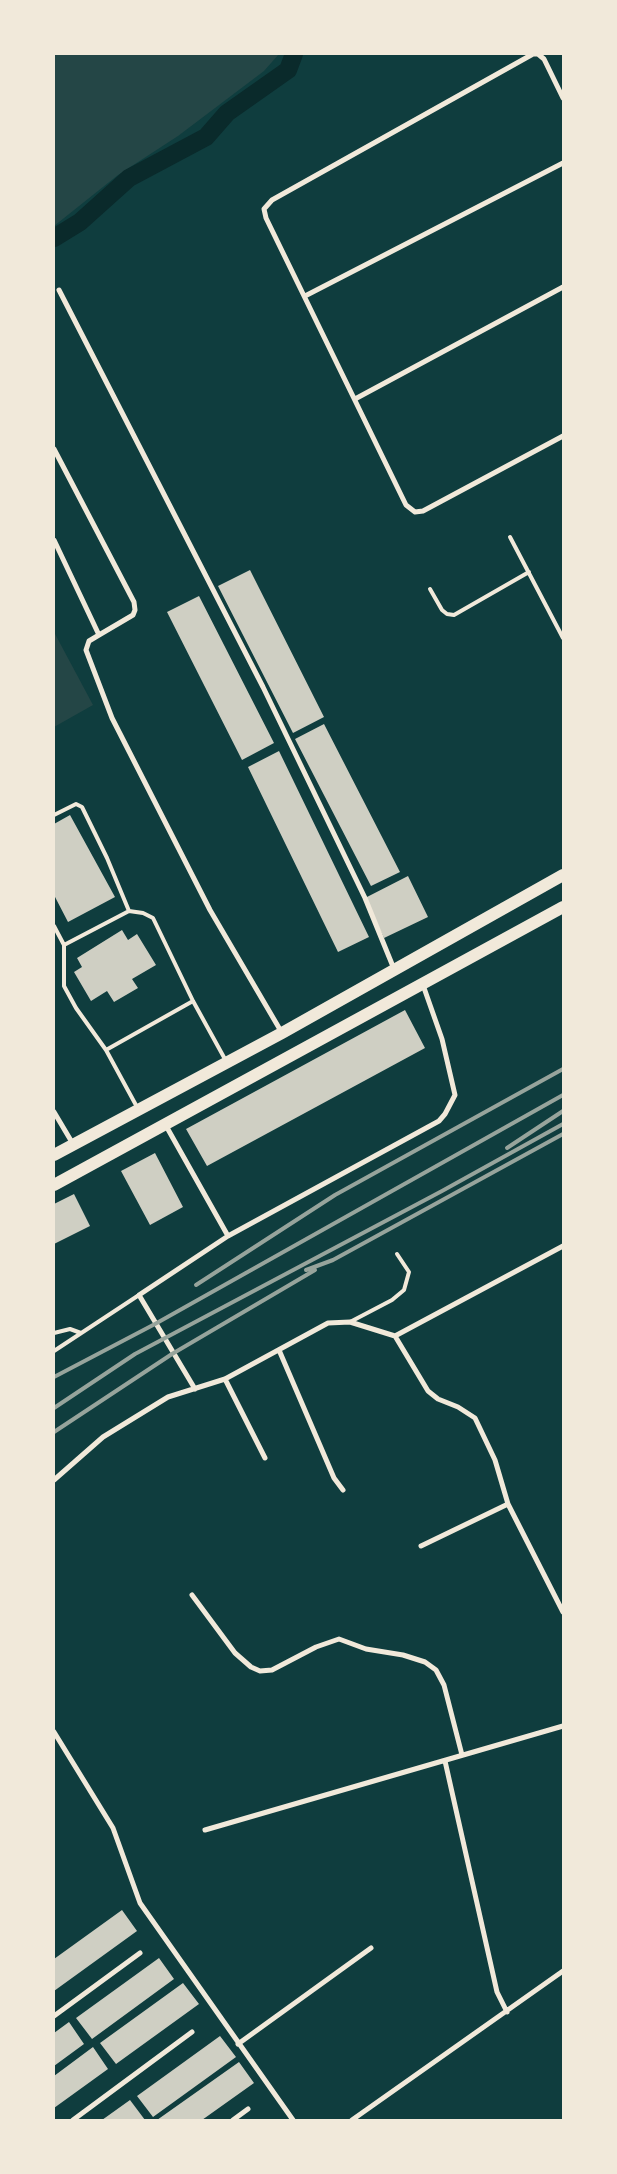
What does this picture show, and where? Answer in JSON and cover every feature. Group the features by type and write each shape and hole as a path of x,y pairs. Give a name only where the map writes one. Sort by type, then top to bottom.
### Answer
{"main road":[{"path":"54,1155 282,1034 563,875"},
{"path":"54,1185 563,907"}],"street":[{"path":"563,98 544,59 538,54 533,54 268,204 264,209 266,218 406,505 415,512 423,511 563,436"},
{"path":"305,296 563,163"},
{"path":"354,399 563,287"},
{"path":"59,290 276,714 365,898 394,970"},
{"path":"54,449 134,602 135,610 133,615 89,641 86,650 112,718 210,910 282,1034"},
{"path":"54,540 99,635"},
{"path":"195,1389 139,1295 228,1236 438,1121 445,1114 455,1095 442,1039 423,985"},
{"path":"54,1112 73,1144"},
{"path":"165,1124 228,1236"},
{"path":"395,1336 563,1246"},
{"path":"54,1480 103,1437 168,1397 225,1379 328,1323 350,1322 395,1336 428,1390 438,1399 458,1406 475,1418 495,1460 508,1504 563,1612"},
{"path":"279,1350 334,1478 343,1490"},
{"path":"225,1379 265,1458"},
{"path":"421,1546 508,1504"},
{"path":"192,1595 235,1653 251,1667 260,1671 272,1670 316,1647 339,1639 366,1649 403,1655 425,1662 436,1670 444,1685 462,1755"},
{"path":"205,1830 563,1726"},
{"path":"54,1732 113,1828 140,1903 293,2120"},
{"path":"445,1761 496,1992 507,2012"},
{"path":"238,2044 371,1948"},
{"path":"54,2016 140,1953"},
{"path":"352,2120 563,1972"},
{"path":"72,2120 192,2032"},
{"path":"233,2120 248,2109"}],"lane":[{"path":"510,537 563,638"},
{"path":"430,590 442,610 447,614 454,615 529,572"},
{"path":"54,815 76,804 82,807 107,858 129,910"},
{"path":"64,945 129,910 143,913 153,918 193,1001 227,1063"},
{"path":"54,926 64,945 64,986 76,1008 106,1050 139,1110"},
{"path":"106,1050 193,1001"},
{"path":"350,1322 392,1300 404,1290 409,1272 397,1254"},
{"path":"54,1351 139,1295"},
{"path":"54,1333 70,1329 81,1333"}],"shaded area":[{"path":"54,54 279,54 264,71 178,136 118,175 54,226"},
{"path":"54,632 93,705 54,727"}],"building":[{"path":"250,570 324,717 293,733 218,586"},
{"path":"199,596 274,743 242,760 167,612"},
{"path":"324,724 400,872 371,886 295,739"},
{"path":"279,751 369,937 338,952 248,767"},
{"path":"70,815 115,897 68,922 54,895 54,824"},
{"path":"408,876 428,917 384,938 365,898"},
{"path":"122,930 128,940 137,934 156,965 132,979 138,988 114,1002 107,991 91,1001 74,972 82,967 77,958"},
{"path":"405,1010 425,1048 207,1166 186,1129"},
{"path":"155,1153 183,1207 150,1225 121,1171"},
{"path":"74,1194 90,1226 54,1244 54,1204"},
{"path":"122,1910 137,1931 54,1991 54,1959"},
{"path":"159,1958 174,1979 92,2039 76,2018"},
{"path":"183,1983 199,2004 116,2064 100,2043"},
{"path":"69,2022 84,2044 54,2066 54,2033"},
{"path":"220,2036 236,2057 153,2117 137,2096"},
{"path":"93,2047 108,2069 54,2108 54,2076"},
{"path":"239,2062 254,2083 202,2120 157,2120"},
{"path":"130,2100 145,2120 102,2120"}],"waterway":[{"path":"54,238 80,222 129,178 206,137 227,113 288,70 294,54"}],"railway":[{"path":"196,1285 335,1195 563,1069"},
{"path":"54,1377 155,1324 563,1095"},
{"path":"507,1148 563,1111"},
{"path":"54,1408 135,1354 442,1191 563,1124"},
{"path":"306,1270 333,1260 563,1134"},
{"path":"54,1432 172,1354 315,1270"}]}
